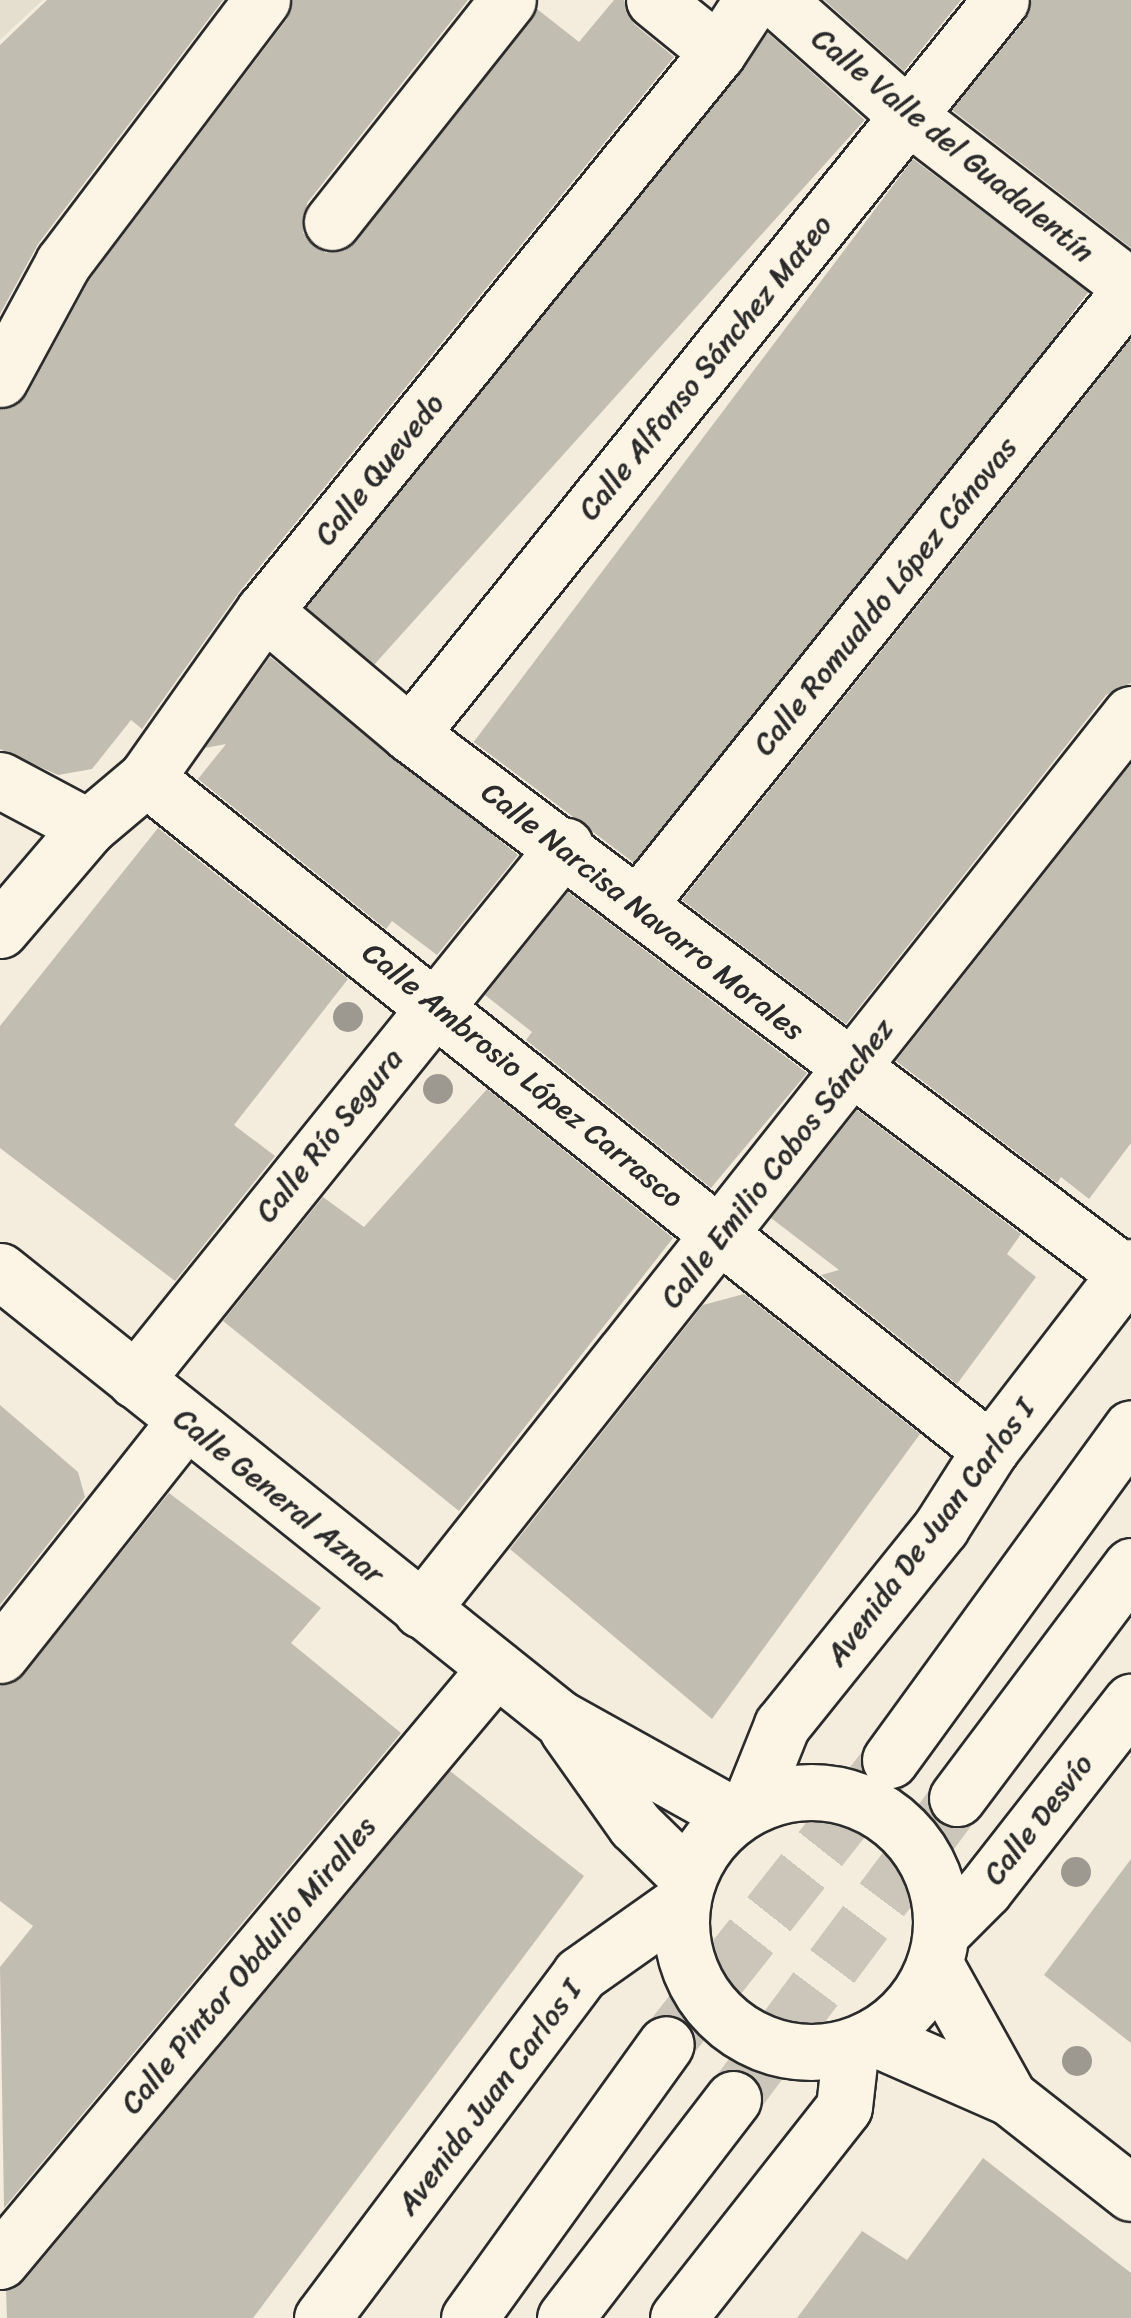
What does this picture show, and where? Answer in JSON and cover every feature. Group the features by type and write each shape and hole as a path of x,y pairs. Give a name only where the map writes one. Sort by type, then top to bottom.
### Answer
{"street":[{"path":"0,379 63,263 262,0"},
{"path":"332,222 508,0"},
{"path":"654,0 718,52"},
{"name":"Calle Quevedo","path":"0,930 88,827 146,778 264,610 718,52 752,0"},
{"name":"Calle Valle del Guadalentín","path":"777,0 906,116 1131,288"},
{"name":"Calle Alfonso Sánchez Mateo","path":"410,734 1001,0"},
{"name":"Calle Romualdo López Cánovas","path":"639,903 1131,288"},
{"name":"Calle Narcisa Navarro Morales","path":"264,610 410,734 565,846 850,1070 1128,1270"},
{"name":"Calle Emilio Cobos Sánchez","path":"421,1610 1131,714"},
{"name":"Calle Ambrosio López Carrasco","path":"146,778 436,1004 990,1450"},
{"path":"0,780 88,827"},
{"name":"Calle Río Segura","path":"135,1380 565,846"},
{"name":"Avenida De Juan Carlos I","path":"742,1812 782,1725 941,1526 990,1450 1128,1270"},
{"name":"Calle General Aznar","path":"0,1271 559,1718 742,1812"},
{"path":"0,1655 185,1422"},
{"path":"890,1760 1131,1428"},
{"path":"957,1798 1131,1566"},
{"name":"Calle Pintor Obdulio Miralles","path":"0,2261 496,1668"},
{"name":"Calle Desvío","path":"938,1948 1131,1702"},
{"name":"Calle General Aznar","path":"559,1718 685,1890"},
{"path":"938,1948 900,2019 862,2042 808,2052 764,2044 726,2022 698,1988 683,1946 685,1890 716,1833 742,1812 809,1793 840,1795 882,1813 917,1844 937,1887 938,1948 1009,2097"},
{"name":"Avenida Juan Carlos I","path":"322,2318 580,1974 685,1890"},
{"path":"862,2042 1009,2097 1131,2193"},
{"path":"678,2318 844,2107 862,2042"},
{"path":"469,2318 666,2044"},
{"path":"565,2318 733,2099"}],"shaded area":[{"path":"0,0 43,0 0,40"}],"building":[{"path":"47,0 223,0 38,244 0,314 0,45"},
{"path":"293,0 468,0 307,203 303,233 326,253 356,241 537,9 579,42 614,0 624,0 634,24 674,57 240,591 142,729 131,720 92,769 58,775 0,749 0,410 27,394 89,280 287,19"},
{"path":"824,0 961,0 904,71"},
{"path":"1032,0 1131,0 1131,248 952,110 1025,20"},
{"path":"768,33 865,120 372,667 276,580"},
{"path":"913,159 1089,291 649,874 474,742"},
{"path":"1131,339 1131,683 1106,695 846,1024 682,900"},
{"path":"270,657 518,855 437,955 392,921 386,929 198,779 226,744 205,748"},
{"path":"1131,764 1131,1143 1089,1199 1061,1177 1057,1183 896,1061"},
{"path":"158,828 348,979 234,1125 275,1156 175,1281 0,1148 0,1026"},
{"path":"568,892 807,1073 711,1188 526,1040 532,1032 485,995"},
{"path":"487,1089 673,1238 459,1511 223,1321 323,1197 364,1227"},
{"path":"857,1110 1021,1234 1007,1254 1036,1277 957,1384 821,1275 839,1270 771,1218"},
{"path":"744,1294 920,1434 712,1719 510,1549 703,1305"},
{"path":"0,1405 78,1472 85,1497 0,1605"},
{"path":"169,1493 321,1608 291,1643 401,1733 4,2208 0,1967 33,1926 0,1901 0,1686 24,1674"},
{"path":"450,1771 584,1876 253,2318 7,2318 6,2291 24,2281"},
{"path":"1131,1859 1131,2043 1044,1975"},
{"path":"983,2158 1131,2273 1131,2318 797,2318 862,2231 907,2260"}],"tunnel":[{"path":"666,2044 890,1760"},
{"path":"733,2099 957,1798"}]}
